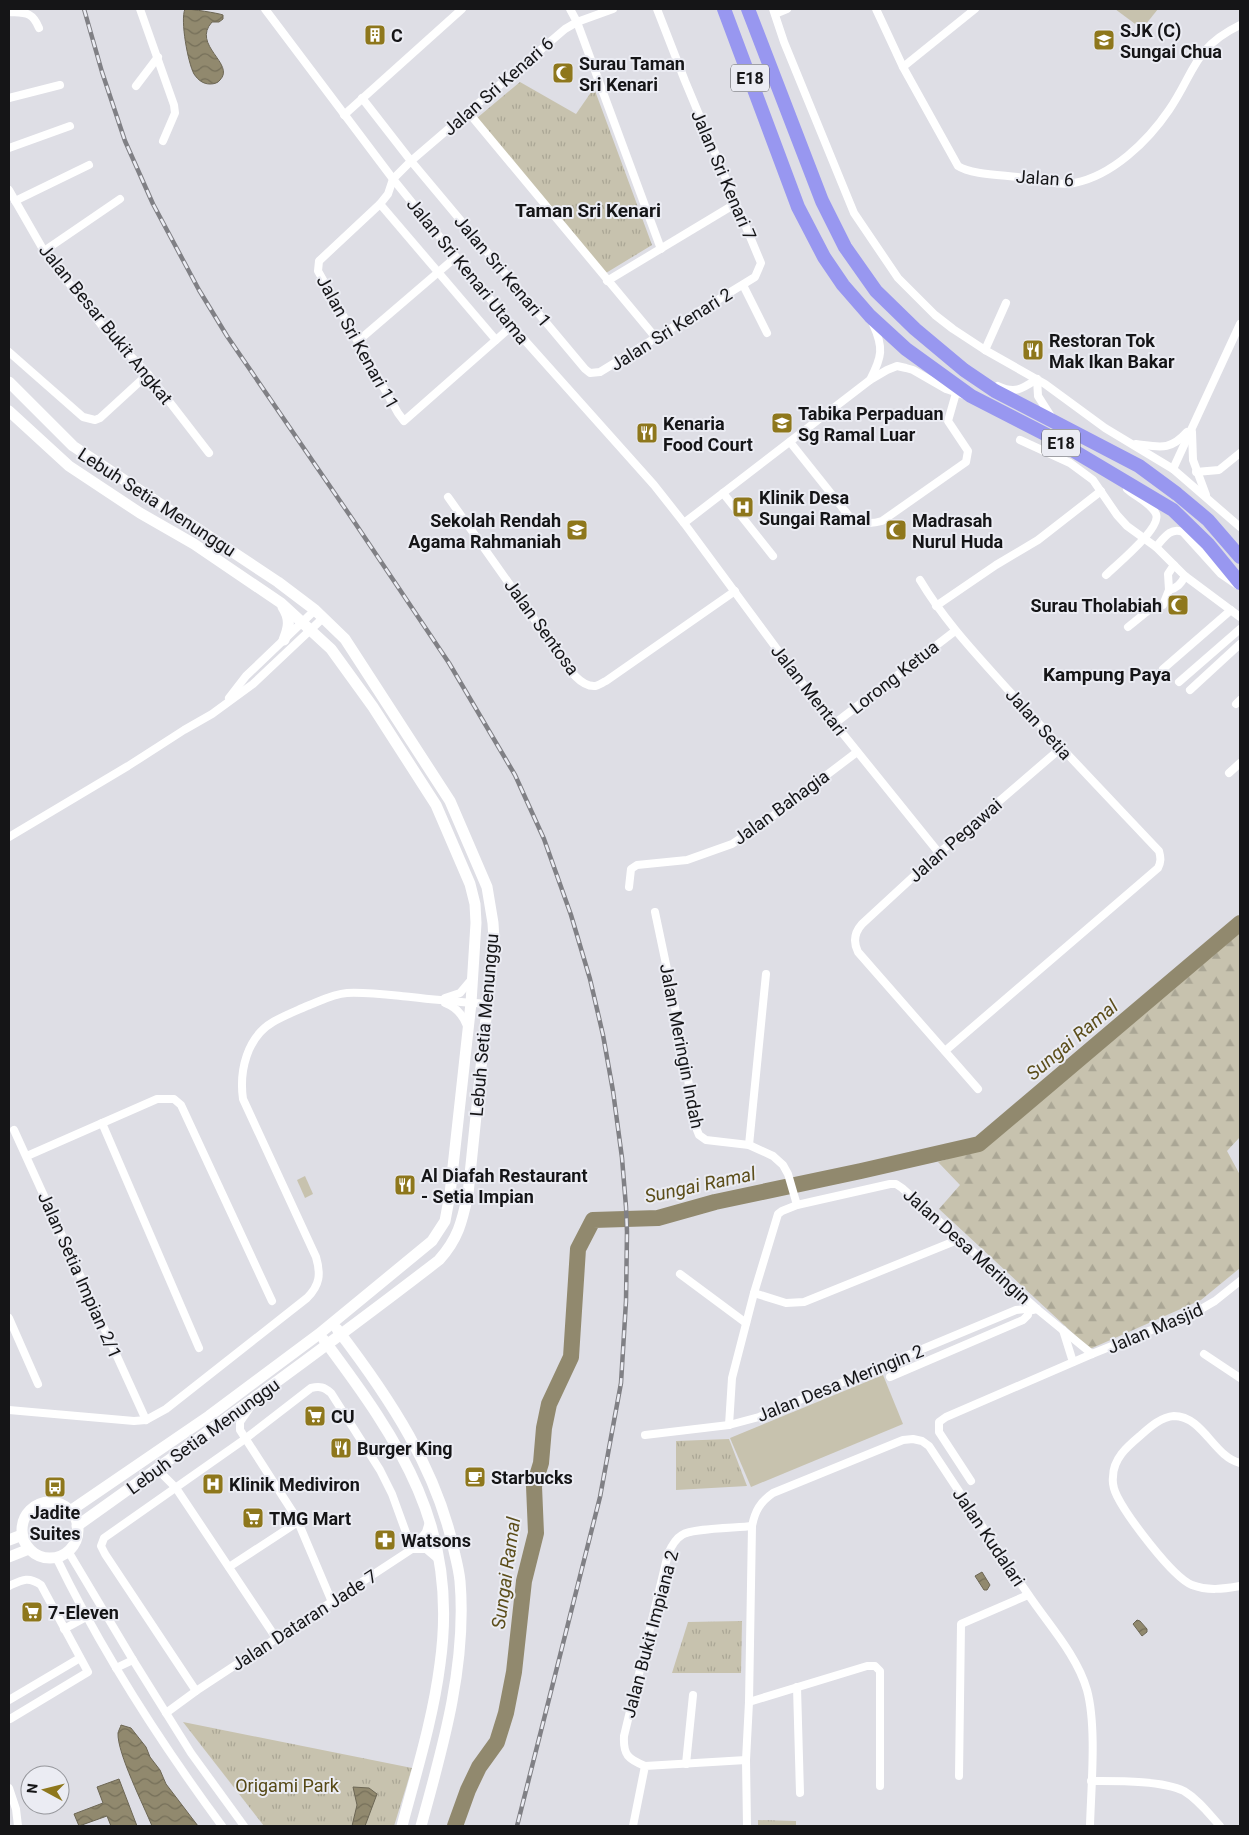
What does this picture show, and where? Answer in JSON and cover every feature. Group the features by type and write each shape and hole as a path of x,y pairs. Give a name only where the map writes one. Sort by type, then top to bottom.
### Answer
{"highway":[{"path":"719,9 732,31"},
{"name":"E18","path":"724,9 798,207 824,257 843,285 870,316 906,349 971,396 1047,435 1173,510 1208,544 1240,583"},
{"name":"E18","path":"748,9 822,201 845,247 876,291 915,329 964,370 995,391 1139,466 1158,479 1208,520 1240,558"},
{"path":"754,9 771,66"}],"street":[{"path":"140,9 174,105 175,114 163,141"},
{"name":"Jalan Sri Kenari Utama","path":"265,9 393,179 512,326 654,485 684,523"},
{"path":"344,115 462,9"},
{"path":"570,9 577,22 660,249"},
{"name":"Jalan Sri Kenari 6","path":"319,261 380,204 388,194 393,179 411,161 468,112 565,29 577,22 613,9"},
{"name":"Jalan Sri Kenari 7","path":"657,9 735,204 761,263 755,277 743,285"},
{"path":"787,9 774,12 784,42 854,214 898,278 935,315 953,329 985,350 1037,379 1091,418 1173,469 1240,527"},
{"name":"Jalan 6","path":"876,9 904,67 958,166 974,171 1073,184 1112,167 1149,136 1169,110 1204,51 1224,32 1240,25"},
{"path":"904,67 976,9"},
{"path":"9,12 32,16 39,28"},
{"path":"136,86 158,57"},
{"path":"9,98 60,85"},
{"name":"Jalan Sri Kenari 1","path":"362,98 411,161 585,370 590,373 600,372"},
{"path":"468,112 656,338"},
{"path":"9,148 70,126"},
{"path":"15,202 89,165"},
{"name":"Jalan Besar Bukit Angkat","path":"9,190 44,252 103,327 148,374 209,453"},
{"path":"44,252 120,199"},
{"path":"380,204 496,340 512,326"},
{"path":"607,281 735,204"},
{"path":"358,341 456,257"},
{"name":"Jalan Sri Kenari 11","path":"319,261 318,271 398,414 404,421 496,340"},
{"path":"743,285 767,333"},
{"name":"Jalan Sri Kenari 2","path":"600,372 743,285"},
{"path":"985,350 1006,303"},
{"path":"870,316 879,338 881,350 878,363 870,380"},
{"path":"1173,469 1240,324"},
{"path":"9,352 83,417 89,419 100,418 148,374"},
{"path":"684,523 870,380 892,368 897,366 914,370 946,389 971,396"},
{"path":"964,370 1010,390 1024,389 1037,379"},
{"path":"1037,379 1038,396 1055,423"},
{"name":"Lebuh Setia Menunggu","path":"9,382 73,446 278,582 319,614 345,639 450,801 486,887 493,923 494,940 468,1194 458,1234 450,1249 439,1260 342,1335 77,1526"},
{"path":"790,442 849,516 859,522 870,524 882,521 966,462 968,451 948,420 956,393"},
{"name":"Lebuh Setia Menunggu","path":"9,411 69,466 140,513 194,544 281,603 331,649 351,676 436,805 470,884 475,904 476,923 471,1003 450,1194 445,1221 432,1240 333,1324 209,1416 70,1511"},
{"path":"1133,444 1157,446 1177,444 1192,427"},
{"path":"1192,427 1192,448 1196,472 1207,497"},
{"path":"1020,440 1070,463 1093,480 1117,515 1156,547 1185,576 1240,617"},
{"path":"1196,472 1220,470 1240,453"},
{"path":"1106,575 1144,539 1157,522 1157,516 1152,509 1108,470"},
{"path":"936,606 996,565 1038,540 1101,491"},
{"path":"723,493 773,556"},
{"name":"Jalan Sentosa","path":"448,498 556,650 574,674 584,683 595,686 606,681 734,591"},
{"name":"Jalan Mentari","path":"684,523 834,724 939,854"},
{"path":"1156,547 1171,531 1177,530 1182,532 1221,574 1240,588"},
{"path":"1128,627 1149,610 1163,605 1168,590 1168,574 1174,565"},
{"path":"1168,590 1176,588 1185,576"},
{"name":"Jalan Setia","path":"920,580 936,606 955,631 1061,748 1159,851 1161,863 1158,868 945,1051"},
{"path":"281,603 289,618 284,640"},
{"path":"1163,669 1231,610"},
{"path":"9,837 212,714 253,684 319,614"},
{"path":"225,703 246,676 284,640 306,626"},
{"path":"1179,682 1240,629"},
{"name":"Lorong Ketua","path":"834,724 955,631"},
{"path":"1190,690 1240,644"},
{"name":"Jalan Pegawai","path":"945,1051 858,952 855,946 857,930 939,854 1061,748"},
{"name":"Jalan Bahagia","path":"629,886 631,869 637,865 687,860 732,844 762,824 857,752"},
{"path":"1229,773 1240,763"},
{"name":"Jalan Meringin Indah","path":"655,912 675,1007 696,1130 706,1140 749,1145 773,1156 783,1165 788,1174 797,1205"},
{"path":"749,1145 766,974"},
{"path":"438,1000 460,993 472,977"},
{"path":"9,1410 120,1421 146,1420 166,1409 315,1291 319,1282 320,1270 316,1257 243,1099 241,1085 247,1054 262,1030 273,1022 334,995 372,994 487,1004"},
{"path":"438,1000 451,1005 464,1016 468,1028"},
{"path":"945,1051 978,1089"},
{"path":"27,1156 157,1099 174,1099 181,1105 272,1301"},
{"path":"102,1123 200,1348"},
{"name":"Jalan Setia Impian 2/1","path":"14,1130 146,1420"},
{"name":"Jalan Desa Meringin","path":"754,1294 778,1214 797,1205 893,1183 902,1188 1037,1309 1092,1354"},
{"path":"729,1425 732,1378 754,1294 786,1303 804,1302 960,1239"},
{"path":"680,1274 746,1323"},
{"name":"Jalan Masjid","path":"971,1481 939,1432 939,1422 955,1412 1205,1308 1240,1281"},
{"name":"Jalan Desa Meringin 2","path":"645,1435 729,1425 759,1417 1016,1310 1025,1309 1028,1311 1037,1309"},
{"name":"Jalan Desa Meringin 2","path":"890,1378 1023,1320 1028,1315 1028,1311"},
{"path":"9,1318 38,1384"},
{"path":"333,1324 371,1376 419,1452 437,1490 451,1532 460,1580 461,1632 454,1684 445,1735 420,1826"},
{"path":"1063,1330 1073,1362"},
{"path":"319,1334 392,1436 409,1468 424,1503 440,1561 445,1599 444,1633 440,1664 434,1702 402,1826"},
{"path":"1204,1354 1240,1378"},
{"path":"196,1691 101,1546 104,1538 245,1439 311,1388 319,1386 326,1388 331,1393 380,1470 392,1494 412,1550"},
{"path":"262,1393 244,1415 240,1422 240,1430 298,1522 332,1602"},
{"path":"1240,1463 1226,1456 1194,1424 1184,1418 1173,1416 1162,1419 1133,1441 1119,1456 1112,1476 1113,1488 1118,1497 1142,1533 1178,1577 1203,1589 1218,1590 1240,1586"},
{"name":"Jalan Kudalari","path":"752,1526 758,1506 773,1493 892,1444 913,1439 922,1441 929,1446 1082,1675 1090,1711 1090,1826"},
{"path":"157,1469 176,1488 276,1638"},
{"path":"50,1502 57,1503 70,1511 77,1526 77,1535 74,1544 68,1551 56,1557 42,1557 29,1549 22,1534 24,1519 28,1512 38,1504 50,1502"},
{"path":"412,1550 426,1532 430,1520"},
{"path":"229,1567 298,1522"},
{"path":"747,1826 746,1760 749,1702 752,1526"},
{"name":"Jalan Bukit Impiana 2","path":"645,1766 634,1762 627,1756 624,1747 624,1736 668,1554 673,1544 682,1534 752,1526"},
{"path":"9,1540 22,1534"},
{"path":"9,1557 29,1549"},
{"path":"412,1550 426,1549 440,1561"},
{"name":"Jalan Dataran Jade 7","path":"166,1713 196,1691 412,1550"},
{"path":"68,1551 132,1660 191,1753 244,1826"},
{"path":"56,1557 116,1668 190,1783 222,1826"},
{"path":"9,1586 24,1580 34,1580 41,1585 88,1672 10,1719"},
{"path":"960,1776 961,1624 1028,1595"},
{"path":"64,1629 88,1616"},
{"path":"9,1700 80,1658"},
{"path":"116,1668 132,1660"},
{"path":"749,1702 867,1666 875,1666 880,1671 880,1786"},
{"path":"797,1687 800,1793"},
{"path":"686,1764 693,1695"},
{"path":"633,1826 645,1766 746,1760"},
{"path":"1091,1781 1140,1782 1183,1791 1199,1802 1220,1826"},
{"path":"9,1788 16,1809 18,1826"}],"green space":[{"path":"1115,9 1158,9 1142,29"},
{"path":"520,82 576,114 594,88 652,245 606,273 477,118"},
{"path":"1240,932 1240,1137 1227,1151 1240,1175 1240,1268 1201,1300 1090,1349 939,1209 960,1185 938,1162 985,1147"},
{"path":"305,1176 313,1194 305,1198 297,1180"},
{"path":"883,1375 903,1424 751,1487 730,1438"},
{"path":"729,1439 747,1486 676,1490 676,1441"},
{"path":"742,1621 741,1673 672,1673 688,1622"},
{"name":"Origami Park","path":"183,1722 412,1768 394,1826 264,1826"},
{"path":"758,1820 796,1821 796,1826 758,1826"}],"water":[{"path":"185,9 223,15 223,19 219,22 212,22 207,30 207,39 210,46 223,67 223,74 216,83 207,84 194,74 187,52 184,32"},
{"path":"982,1572 990,1585 987,1590 984,1590 975,1576"},
{"path":"1137,1620 1147,1629 1147,1632 1142,1636 1133,1624"},
{"path":"121,1725 131,1728 146,1747 166,1784 198,1826 152,1826 122,1753 118,1733"},
{"path":"119,1779 137,1826 111,1826 107,1816 79,1826 74,1814 103,1803 97,1787"},
{"path":"353,1787 369,1788 377,1794 365,1826 352,1826 357,1805"}],"waterway":[{"name":"Sungai Ramal","path":"455,1826 468,1790 479,1767 497,1742 506,1713 514,1672 524,1581 536,1533 534,1486 541,1463 544,1428 549,1404 571,1357 578,1249 593,1220 658,1218 715,1202 979,1144 1240,923"}],"railway":[{"path":"84,9 125,141 153,204 199,290 227,336 449,663 515,775 544,839 571,915 590,979 613,1091 626,1207 626,1301 621,1383 600,1497 517,1826"}],"place":[{"name":"C","path":"375,35"},
{"name":"SJK (C) Sungai Chua","path":"1104,40"},
{"name":"Surau Taman Sri Kenari","path":"563,73"},
{"name":"Restoran Tok Mak Ikan Bakar","path":"1033,350"},
{"name":"Tabika Perpaduan Sg Ramal Luar","path":"782,423"},
{"name":"Kenaria Food Court","path":"647,433"},
{"name":"Klinik Desa Sungai Ramal","path":"743,507"},
{"name":"Sekolah Rendah Agama Rahmaniah","path":"577,530"},
{"name":"Madrasah Nurul Huda","path":"896,530"},
{"name":"Surau Tholabiah","path":"1178,605"},
{"name":"Al Diafah Restaurant - Setia Impian","path":"405,1185"},
{"name":"CU","path":"315,1416"},
{"name":"Burger King","path":"341,1448"},
{"name":"Starbucks","path":"475,1477"},
{"name":"Klinik Mediviron","path":"213,1484"},
{"name":"Jadite Suites","path":"55,1487"},
{"name":"TMG Mart","path":"253,1518"},
{"name":"Watsons","path":"385,1540"},
{"name":"7-Eleven","path":"32,1612"}],"district":[{"name":"Taman Sri Kenari","path":"588,210"},
{"name":"Kampung Paya","path":"1107,674"}]}
